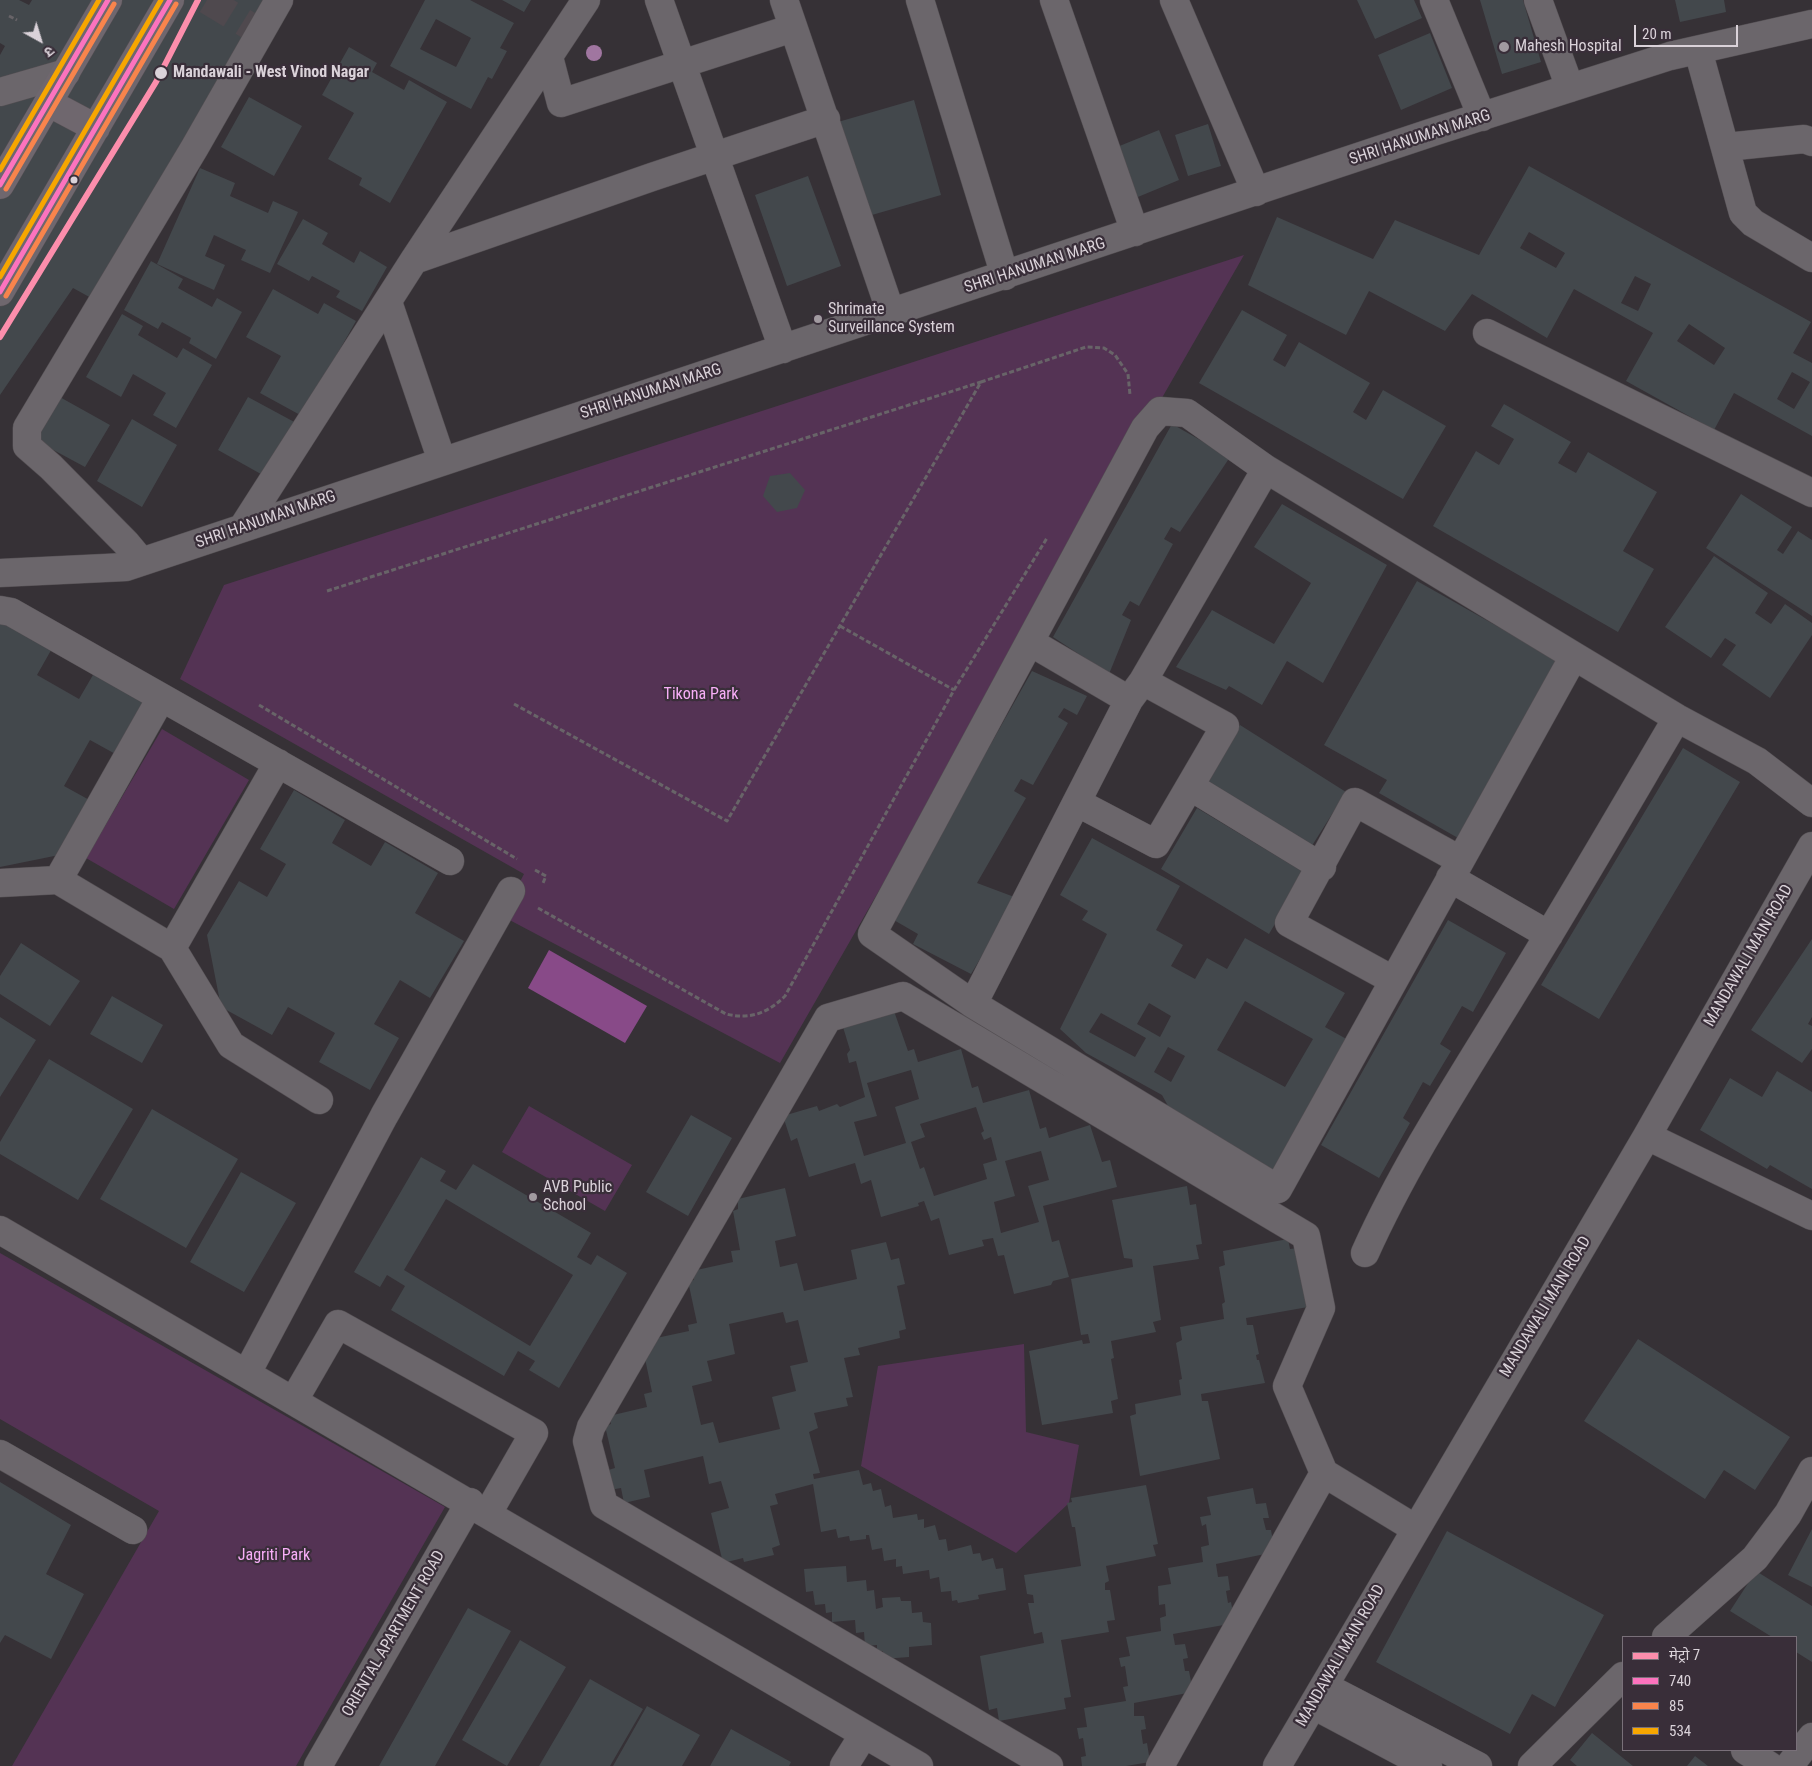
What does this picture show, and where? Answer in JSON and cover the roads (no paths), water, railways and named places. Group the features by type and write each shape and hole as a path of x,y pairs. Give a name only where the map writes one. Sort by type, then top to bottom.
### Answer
{"main road":[{"path":"0,185 108,0"},
{"path":"0,292 170,0"},
{"path":"49,104 96,128"}],"street":[{"path":"141,562 126,543 72,488 26,446 27,428 195,147 279,0"},
{"path":"243,527 414,260 586,0"},
{"path":"659,0 782,349"},
{"path":"784,0 891,313"},
{"path":"920,0 1005,276"},
{"path":"1054,0 1135,232"},
{"path":"1174,0 1256,192"},
{"path":"1434,0 1482,117"},
{"path":"1538,0 1570,88"},
{"name":"SHRI HANUMAN MARG","path":"0,573 126,567 1570,88 1670,56 1812,24"},
{"path":"549,56 561,103 794,28"},
{"path":"1698,50 1743,213 1753,223 1812,258"},
{"path":"0,92 66,73"},
{"path":"414,260 826,119"},
{"path":"1726,147 1804,139 1812,142"},
{"path":"388,302 442,461"},
{"path":"1487,333 1812,493"},
{"path":"1574,656 1278,1189 973,1004 872,934 1144,428 1160,411 1187,413 1266,469 1677,718 1757,762 1812,803"},
{"path":"973,1004 1136,690 1266,469"},
{"path":"0,610 11,612 450,861"},
{"path":"1030,642 1136,690 1225,726 1156,844 1078,803"},
{"path":"58,880 161,698"},
{"path":"1365,1253 1383,1214 1433,1124 1550,935 1677,718"},
{"path":"172,948 278,763"},
{"path":"1191,787 1322,867"},
{"path":"1393,980 1289,923 1322,867 1355,802 1550,935"},
{"name":"MANDAWALI MAIN ROAD","path":"1277,1766 1647,1136 1812,846"},
{"path":"0,884 58,880 172,948 231,1046 319,1100"},
{"path":"247,1373 384,1116 511,891"},
{"path":"1049,1766 604,1505 587,1441 591,1427 828,1018 903,996 1306,1236 1321,1308 1287,1386 1324,1473 1416,1529"},
{"path":"1647,1136 1812,1216"},
{"path":"0,1230 919,1766"},
{"name":"ORIENTAL APARTMENT ROAD","path":"294,1400 338,1324 534,1433 479,1508 318,1766"},
{"path":"0,1454 133,1530"},
{"path":"1160,1766 1324,1473"},
{"path":"1667,1636 1755,1558 1788,1514 1810,1480"},
{"path":"1532,1766 1622,1677"},
{"path":"1318,1696 1413,1762"},
{"path":"1318,1696 1478,1766"},
{"path":"844,1766 864,1734"},
{"path":"1789,1766 1812,1737"},
{"path":"1748,1751 1770,1766"}],"tunnel":[{"path":"207,0 261,33"}],"metro line":[{"name":"7","path":"0,337 156,82 198,0"}],"place":[{"name":"Mahesh Hospital","path":"1504,47"},
{"name":"Mandawali - West Vinod Nagar","path":"161,73"},
{"name":"Shrimate Surveillance System","path":"818,319"},
{"name":"AVB Public School","path":"533,1197"}],"park label":[{"name":"Tikona Park","path":"701,695"},
{"name":"Jagriti Park","path":"274,1556"}]}
